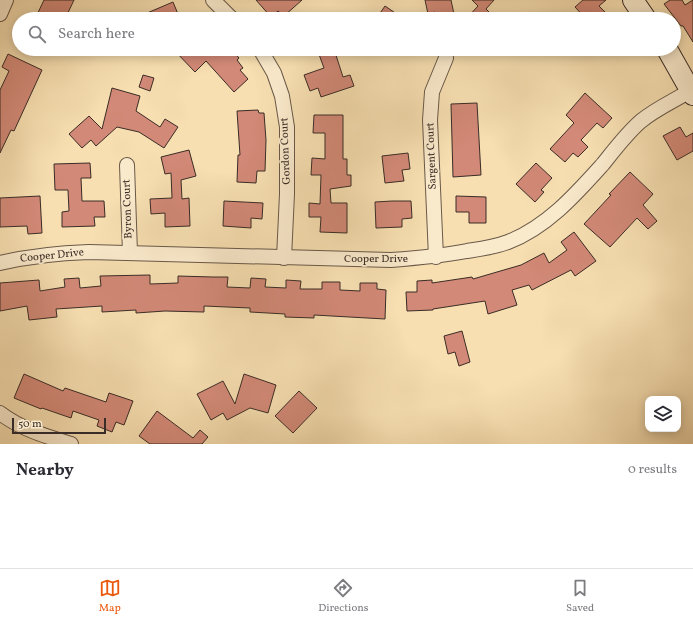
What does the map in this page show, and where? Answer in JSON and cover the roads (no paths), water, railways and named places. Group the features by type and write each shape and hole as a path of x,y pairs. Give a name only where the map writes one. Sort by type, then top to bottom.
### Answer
{"street":[{"path":"0,14 6,0"},
{"path":"213,0 225,12"},
{"path":"633,0 641,12"},
{"name":"Gordon Court","path":"264,56 274,73 282,96 287,127 287,194 284,258"},
{"path":"671,56 692,92"},
{"name":"Sargent Court","path":"436,256 430,120 432,92 446,58"},
{"name":"Cooper Drive","path":"0,263 38,255 59,253 130,252 284,258 391,260 436,256 486,248 508,242 544,222 579,190 641,121 654,111 692,92"},
{"name":"Byron Court","path":"127,166 130,252"},
{"path":"0,413 12,422 37,434 71,444"}]}
